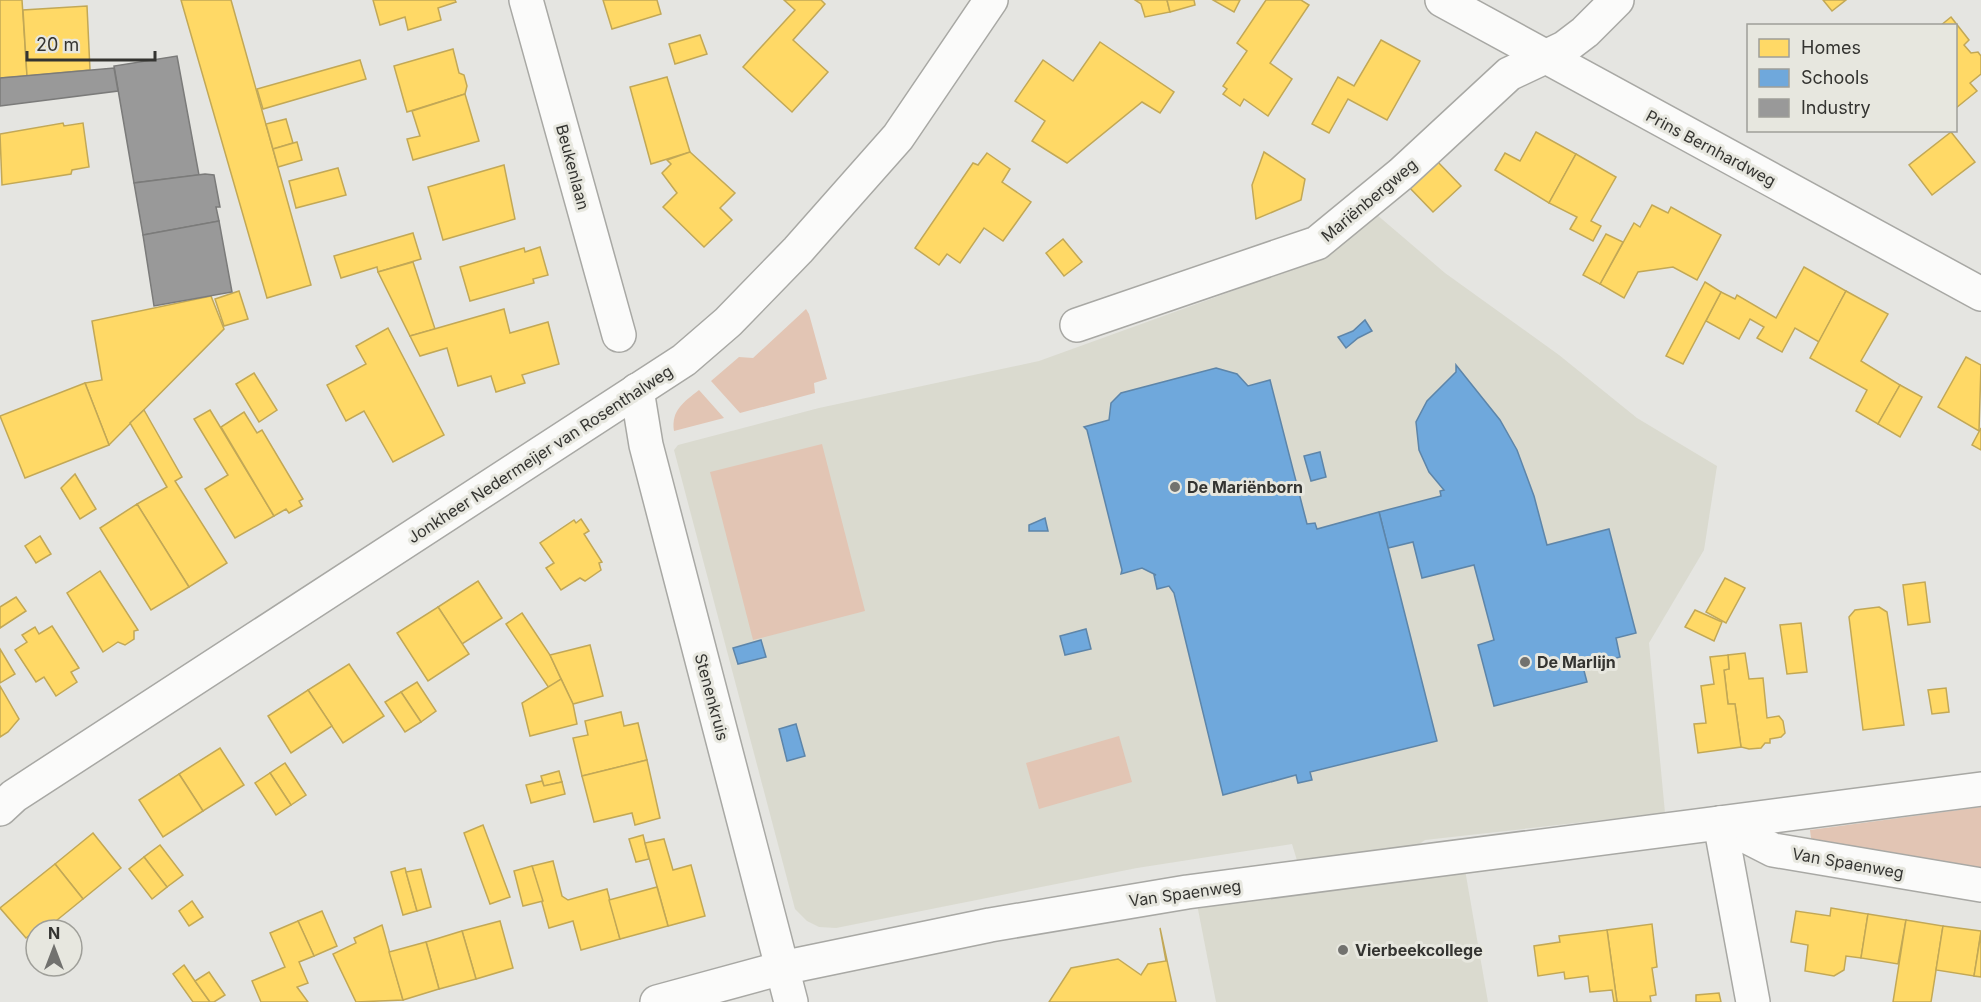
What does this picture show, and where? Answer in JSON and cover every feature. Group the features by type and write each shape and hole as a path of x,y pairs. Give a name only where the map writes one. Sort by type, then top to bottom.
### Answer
{"street":[{"name":"Beukenlaan","path":"526,0 619,335"},
{"name":"Jonkheer Nedermeijer van Rosenthalweg","path":"0,809 24,790 684,360 728,322 834,211 898,137 991,0"},
{"name":"Prins Bernhardweg","path":"1442,0 1981,294"},
{"name":"Mariënbergweg","path":"1077,325 1317,243 1401,174 1509,74 1545,58 1585,32 1617,0"},
{"name":"Stenenkruis","path":"637,390 646,444 791,1002"},
{"name":"Van Spaenweg","path":"657,1002 782,968 990,925 1187,891 1981,789"},
{"name":"Van Spaenweg","path":"1720,823 1773,850 1981,885"},
{"path":"1720,823 1753,1002"}],"shaded area":[{"path":"1376,214 1445,273 1559,355 1637,418 1717,466 1704,550 1649,643 1665,813 1425,840 1405,854 1299,867 1292,844 1137,868 836,928 819,927 807,921 795,909 674,450 678,445 819,408 1039,361 1302,266 1326,255"},
{"path":"806,309 827,379 814,383 815,393 740,413 711,381 739,357 753,358"},
{"path":"699,390 724,418 674,431 675,417 680,407"},
{"path":"822,444 865,611 753,640 710,472"},
{"path":"1119,736 1132,782 1039,809 1026,763"},
{"path":"1981,807 1981,872 1812,846 1810,830"},
{"name":"Vierbeekcollege","path":"1464,864 1488,1002 1216,1002 1196,899"}],"building: Homes":[{"path":"0,0 22,0 27,76 0,78"},
{"path":"181,0 231,0 311,285 267,298"},
{"path":"373,0 455,0 456,2 438,8 441,20 408,30 405,17 380,25"},
{"path":"603,0 657,0 661,14 612,29"},
{"path":"784,0 821,0 825,4 793,40 828,72 792,112 743,67 795,10"},
{"path":"1135,0 1167,0 1170,12 1145,17 1141,4"},
{"path":"1167,0 1194,0 1195,5 1170,12"},
{"path":"1213,0 1240,0 1234,12"},
{"path":"1266,0 1301,0 1309,5 1270,63 1292,79 1268,116 1244,99 1240,106 1223,94 1227,89 1223,86 1247,51 1237,43"},
{"path":"1823,0 1846,0 1832,11"},
{"path":"87,6 90,70 27,76 23,10"},
{"path":"1951,17 1956,24 1942,24"},
{"path":"1957,25 1969,40 1964,45 1971,53 1978,52 1981,56 1981,74 1970,83 1977,91 1957,107"},
{"path":"700,35 707,54 675,64 669,44"},
{"path":"1381,40 1420,61 1387,120 1348,99 1329,133 1312,124 1338,77 1354,86"},
{"path":"1100,42 1174,92 1160,113 1142,102 1067,163 1032,141 1045,121 1015,101 1043,60 1073,81"},
{"path":"453,49 459,73 464,75 467,86 465,94 407,112 394,66"},
{"path":"360,60 366,79 263,109 257,89"},
{"path":"667,77 690,152 651,164 630,87"},
{"path":"465,94 479,141 413,160 407,139 420,136 412,111"},
{"path":"286,119 293,143 273,149 266,124"},
{"path":"63,123 64,126 83,123 89,167 72,170 71,174 2,185 0,134"},
{"path":"1536,132 1576,154 1549,203 1495,170 1505,153 1520,161"},
{"path":"1951,132 1975,162 1932,195 1909,165"},
{"path":"297,142 302,160 278,167 273,149"},
{"path":"690,152 735,193 720,208 732,220 704,247 663,207 677,193 662,173 671,164 667,160"},
{"path":"1264,152 1305,179 1301,200 1256,219 1252,185"},
{"path":"987,153 1010,169 1002,182 1031,202 1003,241 984,228 960,263 947,254 939,265 915,248 973,163 978,165"},
{"path":"1576,154 1616,177 1591,221 1601,226 1593,241 1570,229 1577,217 1549,203"},
{"path":"1435,159 1461,186 1433,212 1407,185"},
{"path":"504,165 515,219 443,240 428,187"},
{"path":"338,168 346,195 296,208 289,181"},
{"path":"1652,205 1668,213 1671,207 1721,235 1697,280 1673,267 1638,272 1624,298 1600,284 1634,223 1640,227"},
{"path":"413,233 421,259 378,272 377,267 341,278 334,256"},
{"path":"1606,234 1623,242 1600,284 1583,275"},
{"path":"1063,239 1082,262 1064,276 1046,253"},
{"path":"540,247 548,275 533,279 534,283 470,301 460,267 524,248 525,252"},
{"path":"413,262 435,329 410,336 378,272"},
{"path":"1804,267 1846,291 1819,342 1795,328 1782,352 1757,338 1764,327 1750,319 1739,339 1706,321 1721,292 1735,299 1737,295 1776,318"},
{"path":"1705,282 1721,292 1683,364 1666,356"},
{"path":"239,291 248,319 224,326 215,299"},
{"path":"1846,291 1888,314 1861,361 1900,385 1878,424 1856,411 1867,390 1810,358"},
{"path":"211,296 224,329 109,445 85,383 102,380 92,321"},
{"path":"504,309 510,333 548,322 559,364 522,375 525,383 496,392 491,376 458,386 447,348 420,356 410,336"},
{"path":"388,328 444,435 393,462 364,411 346,421 327,385 366,364 356,346"},
{"path":"1966,357 1981,365 1979,431 1938,407"},
{"path":"254,373 277,410 259,422 236,384"},
{"path":"85,383 109,445 25,478 0,416"},
{"path":"1900,385 1922,397 1900,437 1878,424"},
{"path":"144,410 182,477 175,481 227,563 189,587 137,504 167,487 130,423"},
{"path":"210,410 274,516 235,538 205,489 228,475 194,419"},
{"path":"244,412 257,433 262,430 303,499 299,501 302,506 289,513 286,509 274,516 221,427"},
{"path":"1981,428 1981,450 1972,445"},
{"path":"75,474 96,509 80,519 61,488"},
{"path":"137,504 189,587 151,610 100,528"},
{"path":"581,519 589,531 584,534 602,562 599,563 601,570 585,581 580,578 561,590 546,568 554,563 540,543 574,520 576,523"},
{"path":"40,536 51,554 36,563 25,546"},
{"path":"100,571 138,630 134,631 134,639 125,645 118,642 103,652 67,593"},
{"path":"1725,578 1745,588 1726,623 1706,612"},
{"path":"478,581 502,618 462,644 438,607"},
{"path":"1925,582 1930,622 1908,625 1903,585"},
{"path":"16,597 26,611 0,628 0,607"},
{"path":"438,607 469,654 428,681 397,633"},
{"path":"1879,607 1887,612 1904,725 1863,730 1849,617 1855,610"},
{"path":"1695,610 1722,622 1714,641 1685,627"},
{"path":"522,613 550,655 561,679 549,688 506,624"},
{"path":"1801,623 1807,672 1787,674 1780,625"},
{"path":"52,626 79,668 71,672 77,682 56,696 44,677 36,682 15,650 27,642 22,635 35,627 39,634"},
{"path":"590,645 603,696 573,704 550,655"},
{"path":"0,649 15,674 0,683"},
{"path":"1745,653 1749,679 1763,678 1767,718 1779,716 1783,721 1785,733 1781,737 1770,739 1770,743 1765,743 1761,748 1741,747 1735,704 1728,704 1724,670 1729,669 1728,655"},
{"path":"1728,655 1729,669 1724,670 1728,704 1735,704 1741,747 1698,753 1694,724 1706,723 1701,686 1714,684 1710,657"},
{"path":"349,664 384,716 343,743 308,690"},
{"path":"561,679 573,704 577,724 530,736 522,703"},
{"path":"417,682 436,711 421,722 401,692"},
{"path":"0,686 19,719 8,732 0,737"},
{"path":"1946,688 1949,712 1932,714 1928,690"},
{"path":"308,690 332,726 291,753 268,716"},
{"path":"401,692 421,722 405,732 385,702"},
{"path":"621,712 624,726 638,723 647,760 582,776 573,738 588,735 585,721"},
{"path":"220,748 244,785 203,811 179,774"},
{"path":"647,760 660,818 635,825 632,813 594,822 582,776"},
{"path":"285,763 306,795 291,805 270,773"},
{"path":"559,771 562,782 544,786 541,776"},
{"path":"270,773 291,805 276,815 255,783"},
{"path":"179,774 203,811 163,837 139,800"},
{"path":"542,781 544,786 562,782 565,794 531,803 526,785"},
{"path":"483,825 510,897 490,904 464,833"},
{"path":"93,833 121,868 83,899 55,864"},
{"path":"643,835 649,859 636,862 629,839"},
{"path":"664,839 673,870 691,865 705,916 668,926 645,843"},
{"path":"160,845 183,875 167,887 144,857"},
{"path":"144,857 167,887 152,899 129,869"},
{"path":"553,861 562,896 568,900 607,889 620,939 581,950 573,921 549,928 532,866"},
{"path":"55,864 83,899 60,918 24,918 24,936 0,908"},
{"path":"532,866 543,901 523,906 514,871"},
{"path":"405,868 417,911 403,915 391,872"},
{"path":"421,869 431,907 417,911 406,872"},
{"path":"657,887 668,926 620,939 609,900"},
{"path":"192,901 203,917 189,926 179,911"},
{"path":"1831,908 1868,914 1861,958 1846,956 1844,970 1834,976 1805,971 1808,945 1791,942 1796,911 1830,916"},
{"path":"322,911 337,946 314,956 298,921"},
{"path":"1868,914 1906,920 1898,964 1861,958"},
{"path":"1906,920 1943,926 1931,1002 1893,1002"},
{"path":"298,921 314,956 299,962 308,983 297,987 308,1002 261,1002 252,981 285,967 270,933"},
{"path":"500,921 513,968 476,979 462,931"},
{"path":"1652,924 1657,967 1652,968 1656,995 1650,996 1651,1002 1617,1002 1607,930"},
{"path":"382,925 403,1000 356,1002 333,954 356,943 354,938"},
{"path":"1943,926 1981,931 1974,976 1936,970"},
{"path":"1160,928 1176,1002 1049,1002 1071,968 1118,959 1141,975 1148,964 1166,961"},
{"path":"1607,930 1617,1002 1614,1002 1612,990 1590,992 1588,976 1565,979 1564,972 1538,976 1534,946 1560,942 1559,936"},
{"path":"462,931 476,979 439,989 426,942"},
{"path":"1981,933 1981,977 1974,976"},
{"path":"426,942 439,989 403,1000 389,952"},
{"path":"184,965 210,1002 193,1002 173,974"},
{"path":"209,972 225,995 214,1002 210,1002 195,981"},
{"path":"1719,993 1721,1002 1696,1002 1696,995"}],"building: Schools":[{"path":"1365,320 1372,331 1358,338 1346,348 1338,337 1353,331"},
{"path":"1456,365 1500,420 1517,450 1534,496 1547,545 1609,529 1636,633 1616,638 1620,657 1583,667 1587,682 1494,706 1478,645 1494,640 1474,565 1422,578 1413,542 1388,548 1379,512 1441,496 1440,491 1444,490 1429,472 1419,450 1416,422 1427,401 1456,372"},
{"path":"1216,368 1237,374 1248,386 1270,380 1307,524 1315,523 1317,529 1379,512 1437,741 1310,772 1312,780 1298,783 1296,775 1223,795 1174,593 1169,586 1157,589 1154,575 1156,575 1142,568 1121,574 1122,570 1087,430 1084,427 1109,420 1111,403 1121,393"},
{"path":"1320,452 1326,477 1311,481 1304,456"},
{"path":"1045,518 1048,531 1029,531 1029,525"},
{"path":"1086,629 1091,649 1065,655 1060,636"},
{"path":"761,640 766,657 738,664 733,648"},
{"path":"796,724 805,756 787,761 779,729"}],"building: Industry":[{"path":"177,56 199,175 134,183 114,66"},
{"path":"114,68 118,91 0,106 0,78"},
{"path":"205,174 214,175 220,207 216,207 219,221 143,235 134,183"},
{"path":"219,221 232,292 154,306 143,235"}],"place":[{"name":"De Mariënborn","path":"1175,487"},
{"name":"De Marlijn","path":"1525,662"},
{"name":"Vierbeekcollege","path":"1343,950"}]}
